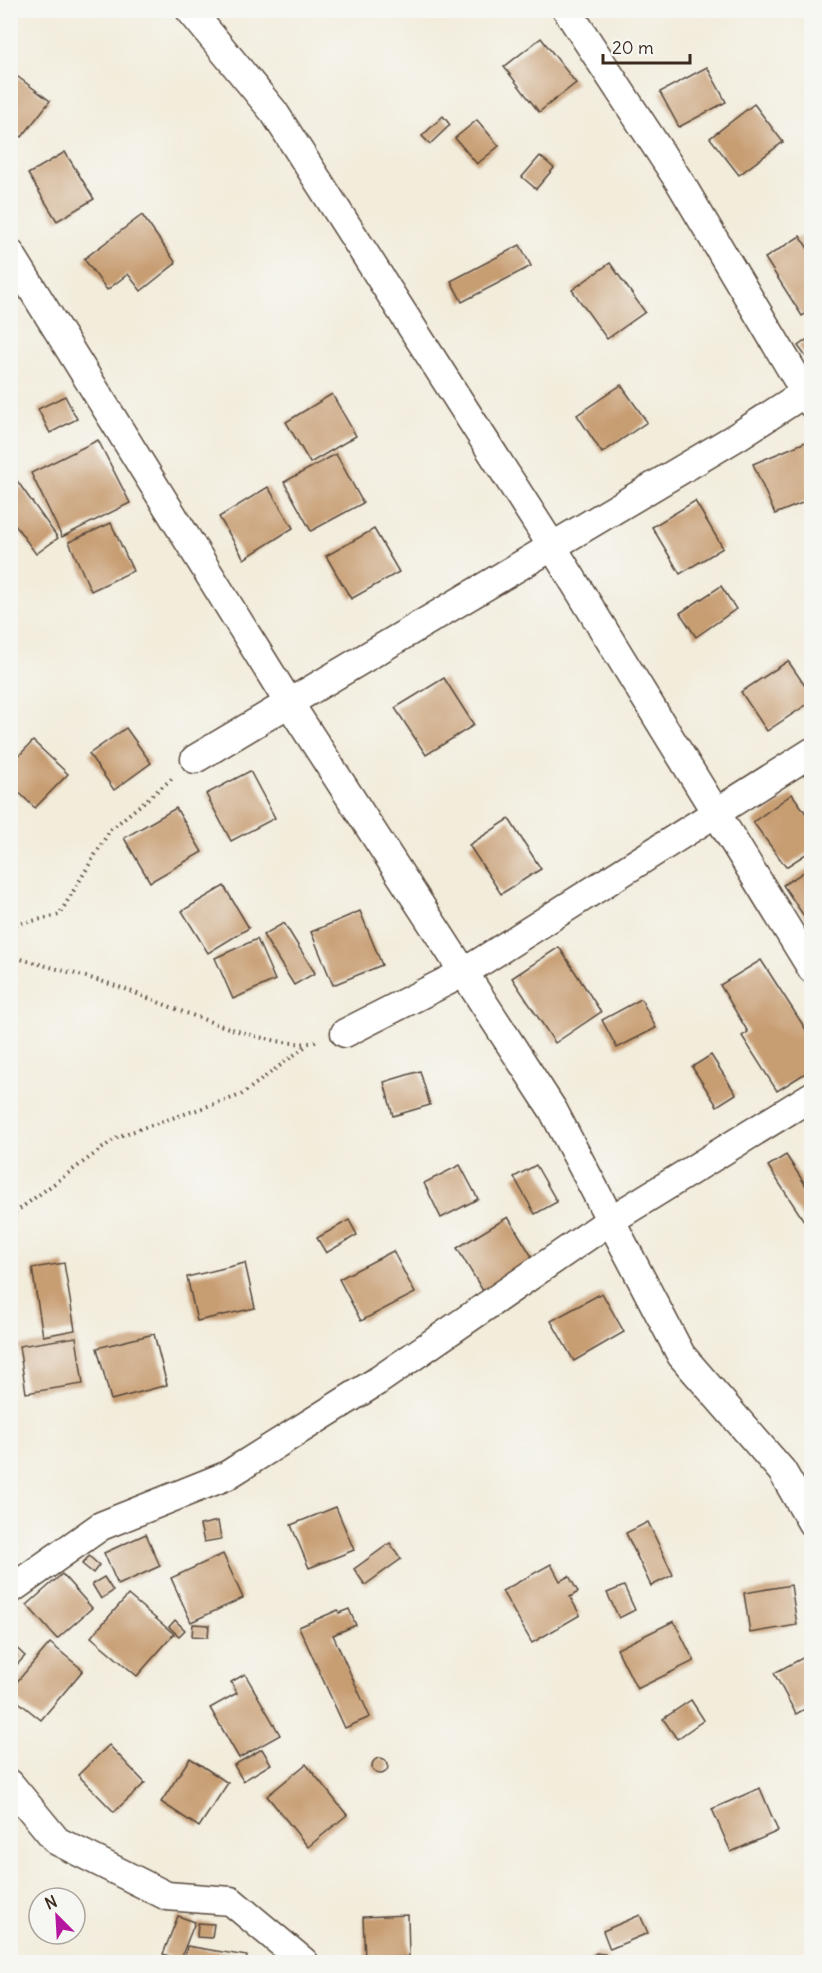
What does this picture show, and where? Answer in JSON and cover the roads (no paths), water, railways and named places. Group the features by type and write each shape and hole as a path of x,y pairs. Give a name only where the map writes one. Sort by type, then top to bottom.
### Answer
{"street":[{"path":"190,10 274,112 552,546 812,969"},
{"path":"195,759 809,395 681,184 567,10"},
{"path":"10,252 289,703 552,1110 681,1355 782,1471 812,1523"},
{"path":"345,1033 463,973 812,752"},
{"path":"10,1590 101,1526 226,1476 379,1380 611,1220 812,1096"},
{"path":"10,1784 57,1841 167,1896 231,1901 304,1962"}]}
